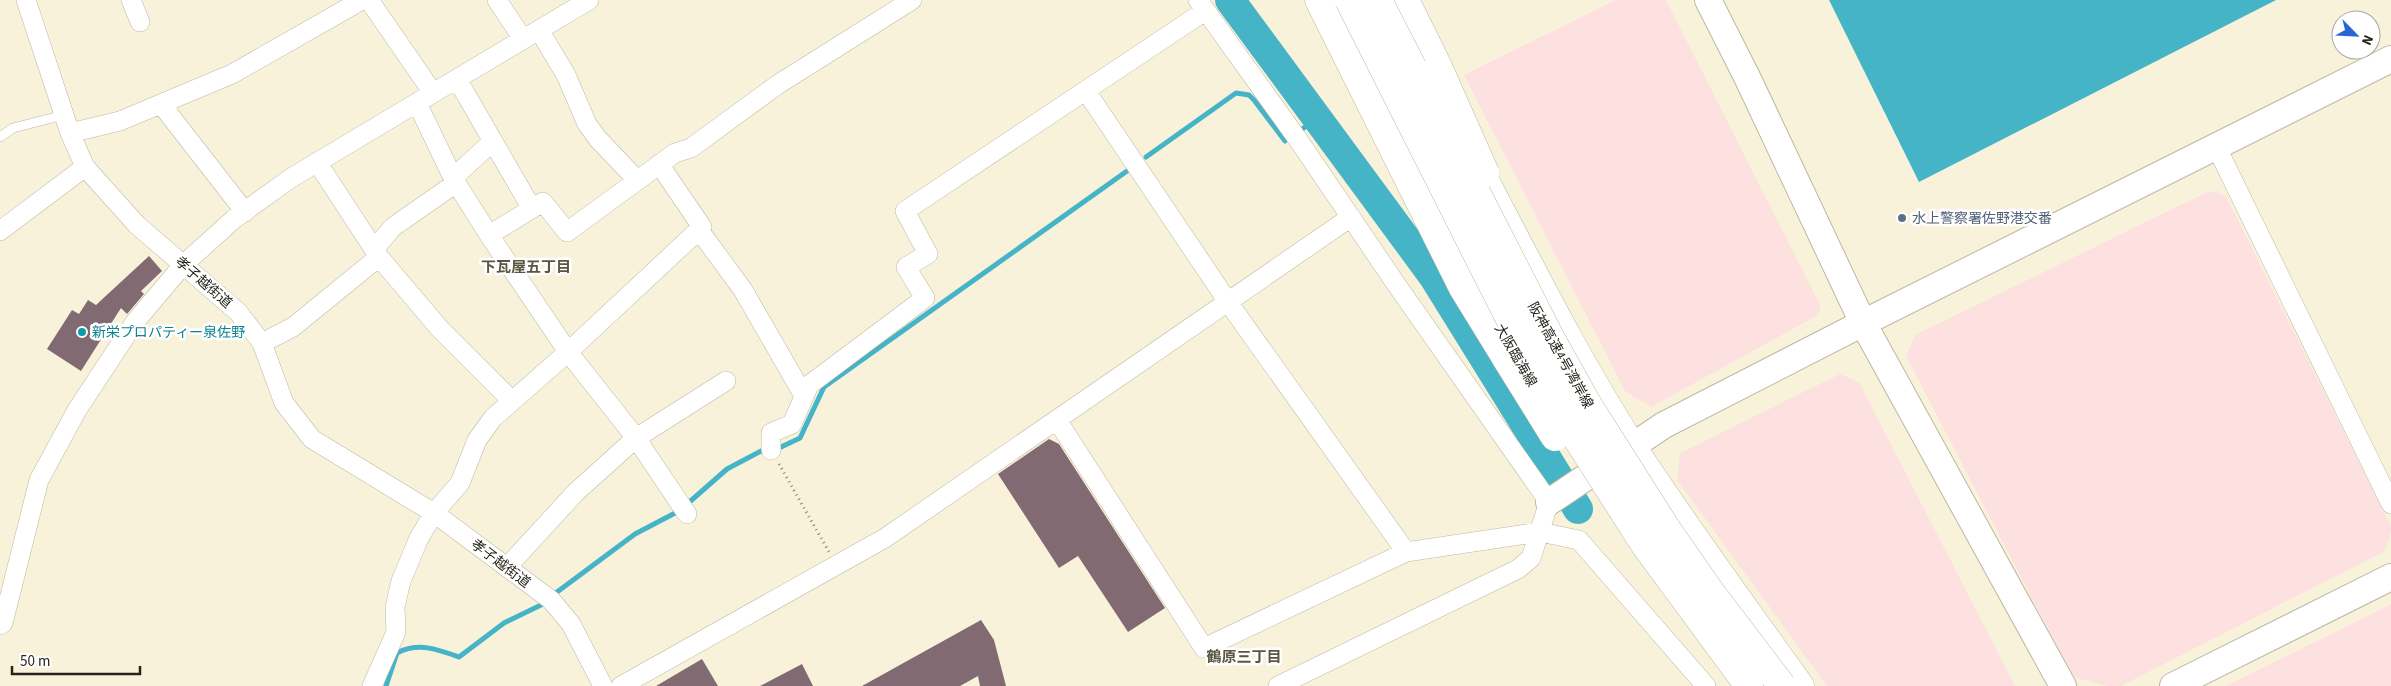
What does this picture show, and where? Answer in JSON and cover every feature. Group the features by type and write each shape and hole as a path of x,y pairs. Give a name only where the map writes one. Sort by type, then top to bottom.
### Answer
{"main road":[{"path":"1319,0 1464,288 1506,358 1566,454 1626,540 1747,686"},
{"name":"大阪臨海線","path":"1332,0 1496,319 1542,399 1589,475 1682,617 1739,686"},
{"name":"阪神高速4号湾岸線","path":"1348,0 1526,351 1564,418 1646,545 1747,686"},
{"name":"阪神高速4号湾岸線","path":"1378,0 1551,339 1623,463 1709,590 1782,686"},
{"path":"1392,0 1554,312 1632,446 1723,582 1800,686"},
{"path":"1405,0 1442,76 1523,258 1570,353 1709,590"}],"street":[{"name":"孝子越街道","path":"26,0 70,133 85,167 137,225 238,312 262,343 284,403 312,439 434,513 551,600 571,624 603,686"},
{"path":"131,0 140,22"},
{"path":"70,133 120,121 232,74 361,0"},
{"path":"369,0 433,93"},
{"path":"497,0 523,40"},
{"path":"0,625 3,623 39,480 77,410 135,322 184,265 245,212 317,162 589,0"},
{"path":"489,235 543,202 567,232 675,153 691,148 777,85 912,0"},
{"path":"1708,0 1748,79 1863,323 2063,686"},
{"path":"770,450 771,433 792,424 809,384 925,298 906,267 928,254 905,210 1086,91 1202,5 1300,141 1549,502"},
{"path":"539,30 566,75 587,124 598,140 637,180"},
{"path":"1278,686 1518,569 1531,558 1549,502 1664,425 1863,323 2391,59"},
{"path":"457,79 532,209"},
{"path":"1086,91 1228,302 1406,552"},
{"path":"417,103 454,181 489,235 568,352 636,438 687,514"},
{"path":"161,104 245,212"},
{"path":"262,343 293,327 377,253 393,227 454,181 492,142"},
{"path":"2216,146 2391,504"},
{"path":"317,162 377,253 440,329 512,401"},
{"path":"372,686 396,632 395,607 401,581 419,538 434,513 460,483 477,440 493,418 568,352 702,227 659,164"},
{"path":"0,231 85,167"},
{"path":"621,686 885,538 1351,217"},
{"path":"699,230 743,290 804,396"},
{"path":"507,568 576,492 636,438 726,382"},
{"path":"1057,420 1204,648 1406,552 1540,532 1579,540 1706,686"},
{"path":"2173,686 2391,577"}],"lane":[{"path":"0,137 13,128 64,114"}],"path":[{"path":"770,450 837,565"}],"shaded area":[{"path":"1615,0 1666,0 1821,307 1818,315 1651,407 1625,391 1464,75"},
{"path":"2209,191 2226,196 2391,527 2391,532 2385,551 2121,686 2107,686 2073,677 1906,356 1915,335"},
{"path":"1840,374 1859,382 2015,686 1827,686 1677,480 1680,453"},
{"path":"2391,604 2391,686 2226,686"}],"water":[{"path":"1829,0 2276,0 1919,182"}],"building":[{"name":"新栄プロパティー泉佐野","path":"149,256 162,271 141,291 144,294 127,314 121,308 81,371 47,349 72,310 79,314 88,300 96,305"},
{"path":"1049,439 1059,444 1165,608 1128,632 1078,556 1059,568 998,474"},
{"path":"981,620 994,640 1006,686 980,686 978,676 960,686 862,686"},
{"path":"702,659 718,686 656,686"},
{"path":"802,664 813,686 760,686"}],"waterway":[{"path":"1230,0 1434,277 1578,509"},
{"path":"1146,157 1236,93 1249,95 1285,141"},
{"path":"1301,130 1317,118"},
{"path":"779,448 800,438 824,387 1127,171"},
{"path":"686,505 727,469 763,450"},
{"path":"553,595 635,534 677,512"},
{"path":"386,686 397,653 420,647 435,649 459,657 504,623 541,605"}],"place":[{"name":"水上警察署佐野港交番","path":"1902,218"},
{"name":"新栄プロパティー泉佐野","path":"82,332"}],"district":[{"name":"下瓦屋五丁目","path":"526,267"},
{"name":"鶴原三丁目","path":"1244,657"}]}
